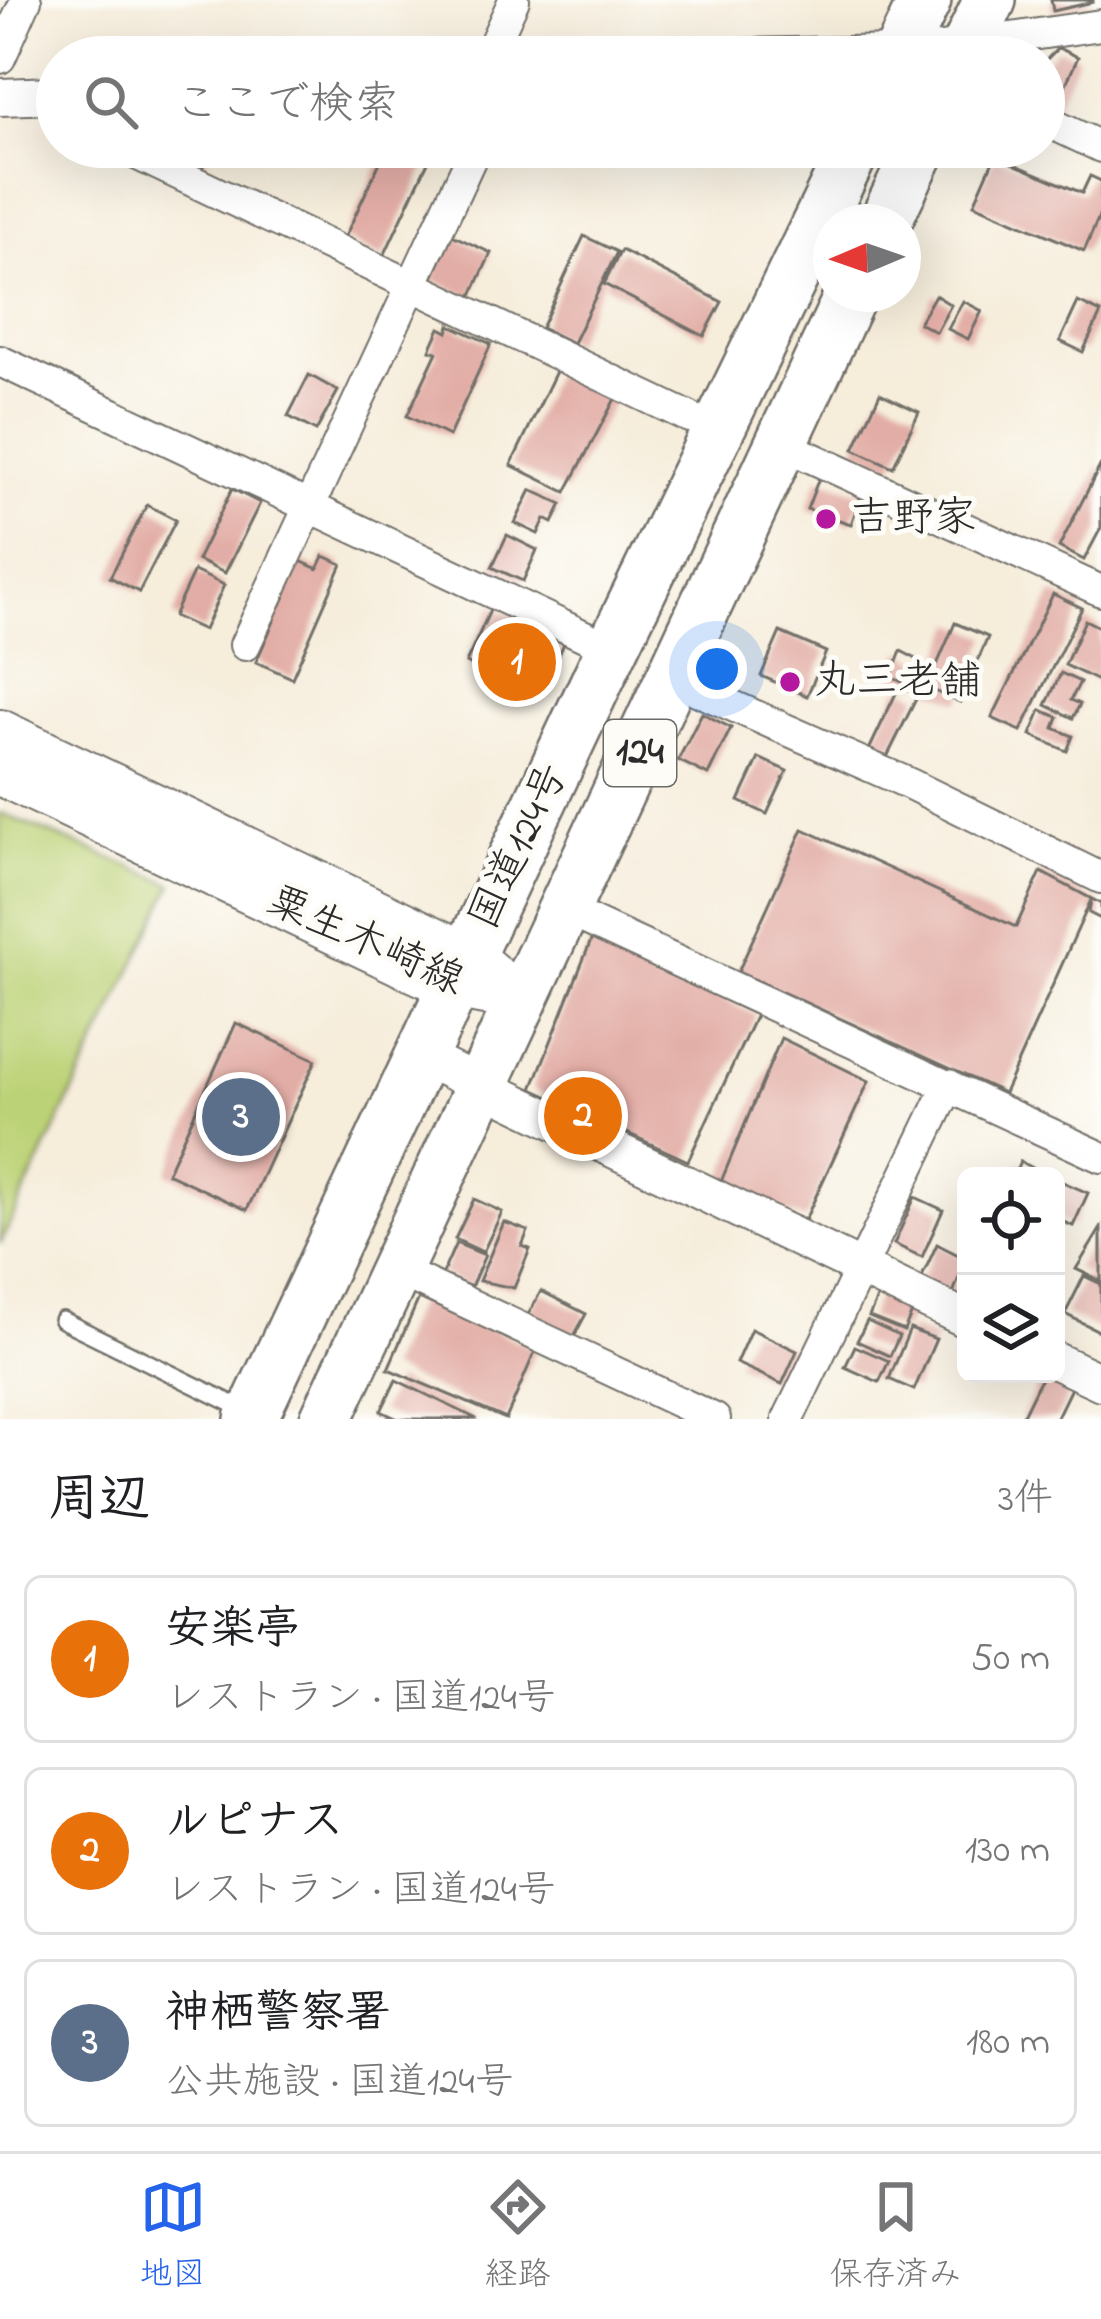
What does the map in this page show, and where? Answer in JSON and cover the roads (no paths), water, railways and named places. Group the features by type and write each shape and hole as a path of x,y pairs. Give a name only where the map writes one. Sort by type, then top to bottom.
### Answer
{"highway":[{"path":"910,36 925,0"},
{"path":"973,36 990,0"},
{"name":"国道124号","path":"255,1417 612,650 845,168"},
{"path":"894,204 911,168"},
{"name":"国道124号","path":"326,1419 843,312"}],"main road":[{"name":"粟生木崎線","path":"0,731 462,971"},
{"name":"粟生木崎線","path":"0,774 524,1000"}],"street":[{"path":"0,58 26,0"},
{"path":"498,36 514,0"},
{"path":"1044,36 1101,25"},
{"path":"0,97 36,100"},
{"path":"1065,131 1101,147"},
{"path":"165,168 689,417"},
{"path":"245,645 466,168"},
{"path":"0,361 612,650"},
{"path":"784,445 1101,591"},
{"path":"674,680 910,784 1101,878"},
{"path":"566,910 1101,1157"},
{"path":"421,1056 957,1315"},
{"path":"788,1419 949,1085"},
{"path":"397,1270 716,1419"},
{"path":"1065,1365 1101,1382"}],"lane":[{"path":"62,1320 255,1417"}],"place":[{"name":"吉野家","path":"826,519"},
{"name":"安楽亭","path":"517,662"},
{"name":"丸三老舗","path":"790,682"},
{"name":"ルピナス","path":"583,1116"},
{"name":"神栖警察署","path":"241,1117"}]}
